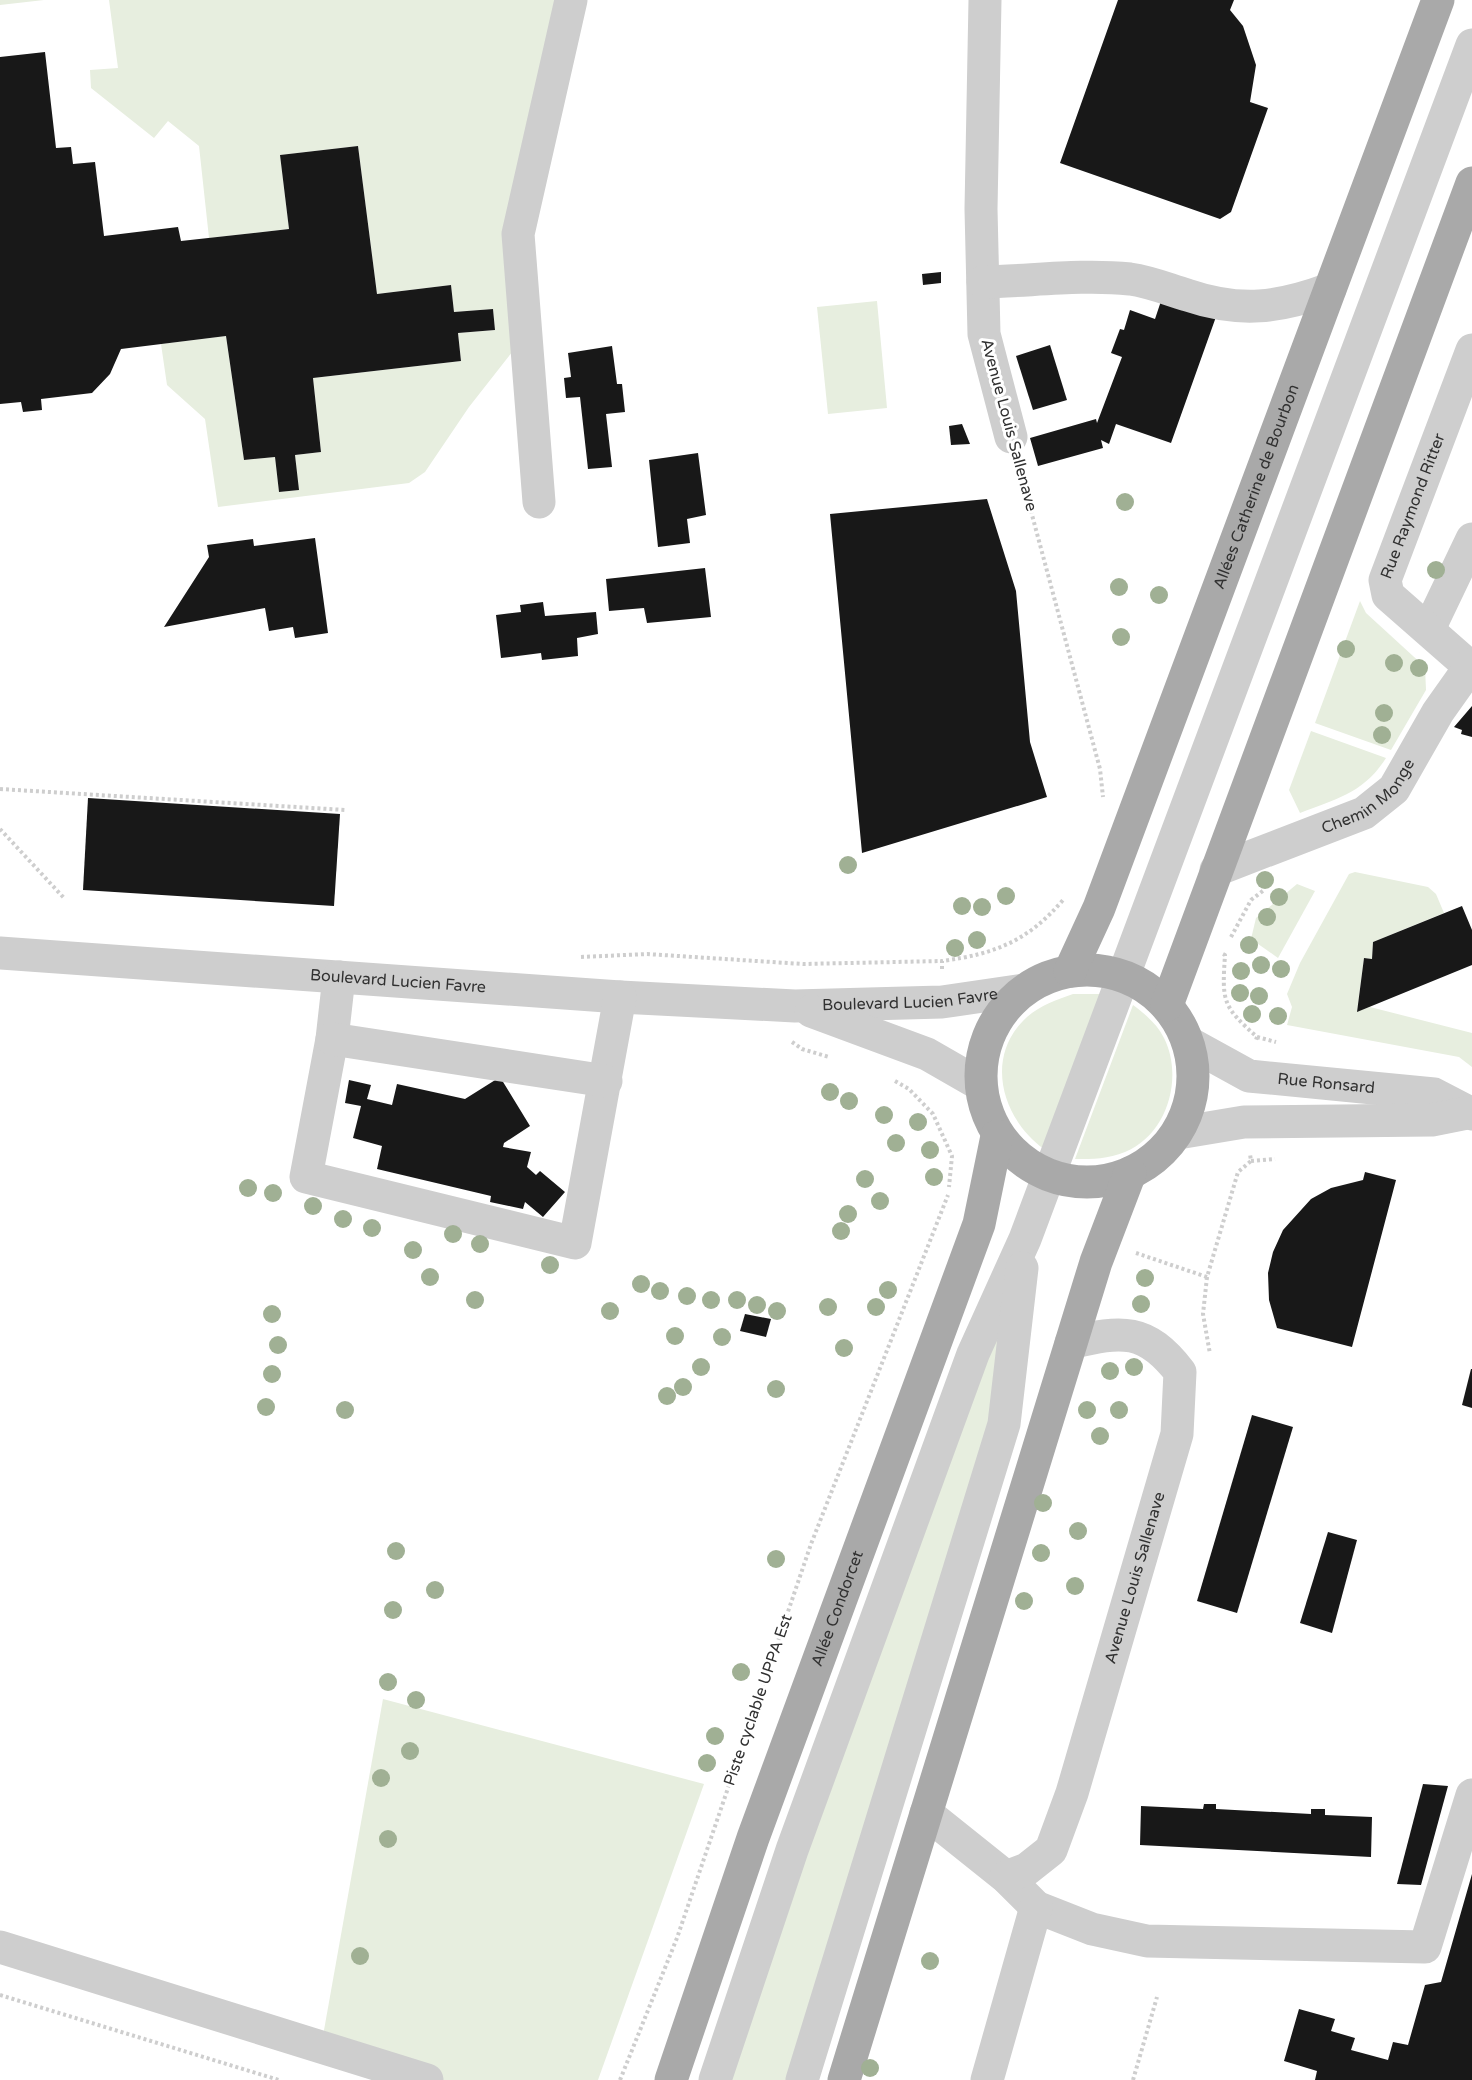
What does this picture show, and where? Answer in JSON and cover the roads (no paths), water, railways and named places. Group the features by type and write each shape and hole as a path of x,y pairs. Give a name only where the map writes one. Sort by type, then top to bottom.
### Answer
{"main road":[{"name":"Allées Catherine de Bourbon","path":"1070,971 1099,908 1438,0"},
{"path":"1167,1005 1472,183"},
{"path":"1093,970 1125,977 1144,986 1167,1005 1180,1022 1189,1043 1194,1066 1193,1091 1187,1114 1178,1133 1150,1163 1130,1173 1110,1180 1088,1182 1049,1175 1017,1156 997,1136 987,1112 981,1085 982,1056 992,1028 1006,1007 1024,990 1046,978 1070,971 1093,970"},
{"name":"Allée Condorcet","path":"671,2080 753,1838 979,1224 997,1136"},
{"path":"844,2080 1096,1262 1130,1173"}],"street":[{"path":"539,502 518,234 571,0"},
{"name":"Avenue Louis Sallenave","path":"985,0 981,209 984,334 1011,437"},
{"path":"715,2080 792,1850 973,1353 1025,1239 1125,977 1472,45"},
{"path":"983,282 1127,279 1157,284 1188,296 1229,305 1263,307 1293,303 1330,289"},
{"name":"Rue Raymond Ritter","path":"1471,665 1388,596 1385,580 1472,350"},
{"path":"1429,629 1472,539"},
{"name":"Chemin Monge","path":"1216,870 1364,813 1394,789 1471,665"},
{"name":"Boulevard Lucien Favre","path":"0,953 620,997 795,1006 942,1002 1024,990"},
{"path":"339,977 332,1039 306,1177 575,1243 620,997"},
{"name":"Boulevard Lucien Favre","path":"795,1006 927,1054 981,1085"},
{"path":"332,1039 606,1081"},
{"name":"Rue Ronsard","path":"1189,1043 1249,1076 1434,1094 1469,1114"},
{"name":"Rue Ronsard","path":"1178,1133 1244,1122 1432,1120 1469,1114"},
{"path":"802,2080 1004,1424 1025,1239"},
{"name":"Avenue Louis Sallenave","path":"1006,1877 1027,1869 1051,1850 1072,1793 1177,1434 1180,1372 1164,1351 1146,1338 1105,1334 1071,1342"},
{"path":"926,1813 1006,1877 1036,1907 1092,1929 1147,1941 1425,1947 1472,1795"},
{"path":"987,2080 1036,1907"},
{"path":"0,1947 427,2080"}]}
